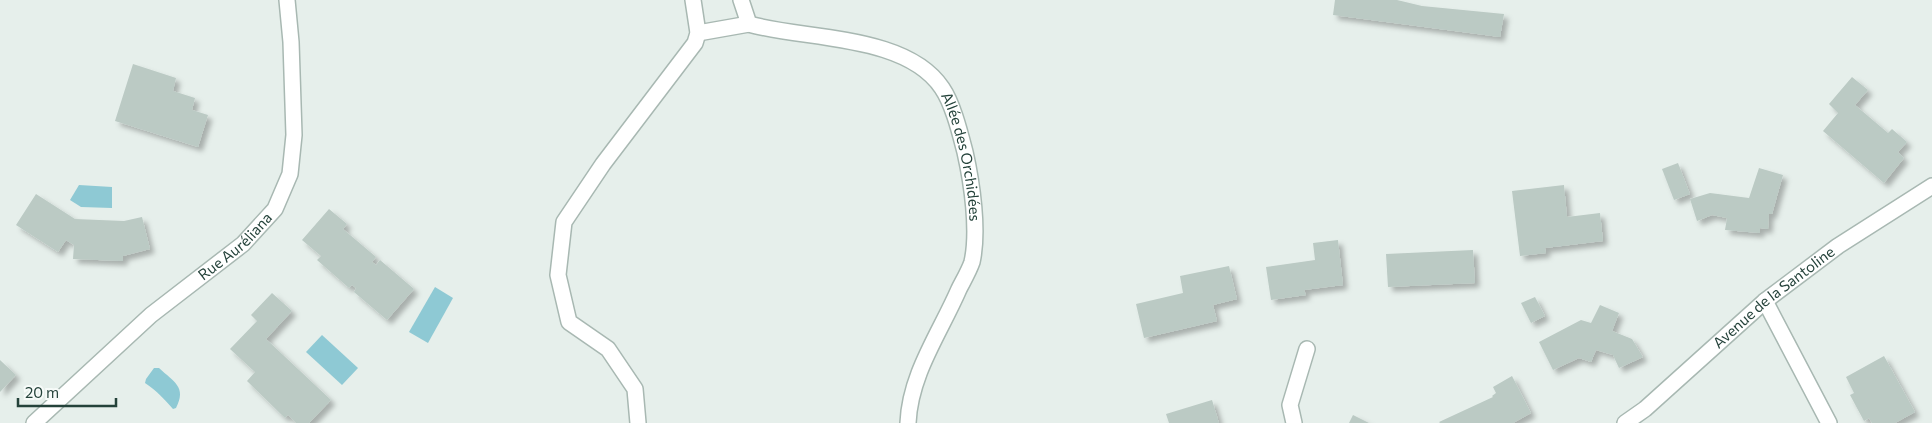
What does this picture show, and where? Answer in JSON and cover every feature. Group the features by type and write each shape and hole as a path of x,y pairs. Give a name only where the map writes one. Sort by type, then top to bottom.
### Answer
{"street":[{"name":"Rue Auréliana","path":"34,423 151,315 243,244 274,208 290,174 294,135 291,42 287,0"},
{"path":"638,423 635,389 614,357 608,349 570,322 558,275 564,222 603,164 695,43 698,33 693,0"},
{"path":"741,0 748,24"},
{"name":"Allée des Orchidées","path":"698,33 748,24 766,29 856,42 889,52 921,66 942,88 958,126 970,175 975,221 972,262 925,357 912,397 908,423"},
{"name":"Avenue de la Santoline","path":"1625,423 1645,409 1765,301 1838,246 1932,186"},
{"path":"1765,301 1829,423"},
{"path":"1294,423 1290,405 1307,349"}],"water":[{"path":"79,185 112,187 112,208 81,207 70,200"},
{"path":"435,287 453,298 428,343 409,332"},
{"path":"322,335 358,368 342,385 306,352"},
{"path":"154,368 159,368 177,385 180,395 176,408 173,409 157,392 145,383"}],"building":[{"path":"1335,0 1397,0 1422,6 1504,14 1500,37 1333,15"},
{"path":"133,64 176,78 173,91 195,98 192,110 208,115 198,147 115,121"},
{"path":"1852,77 1868,90 1855,105 1888,133 1892,129 1907,142 1898,152 1904,158 1884,183 1823,131 1838,113 1829,104"},
{"path":"1678,163 1690,194 1674,200 1662,169"},
{"path":"1759,168 1783,175 1772,214 1769,214 1768,229 1760,228 1760,233 1725,230 1727,218 1712,215 1697,221 1690,199 1710,193 1749,198"},
{"path":"1564,185 1567,217 1600,213 1603,241 1545,248 1546,253 1520,256 1512,191"},
{"path":"36,194 75,219 124,221 142,217 150,249 123,256 123,261 73,259 74,245 66,240 58,252 16,225"},
{"path":"329,209 347,224 343,229 376,257 372,262 376,265 380,260 414,289 387,320 354,292 356,288 352,285 349,288 317,260 321,256 302,240"},
{"path":"1338,240 1343,285 1304,290 1306,295 1271,300 1266,267 1315,260 1313,243"},
{"path":"1473,250 1475,283 1388,287 1386,254"},
{"path":"1229,266 1237,299 1213,305 1217,321 1144,338 1136,304 1183,293 1180,276"},
{"path":"272,293 292,311 266,339 331,400 309,423 296,423 288,415 285,418 247,381 255,372 230,349 257,321 251,315"},
{"path":"1535,297 1545,316 1531,323 1521,303"},
{"path":"1600,305 1619,313 1612,331 1632,339 1643,357 1619,368 1613,355 1596,350 1591,362 1579,358 1553,370 1539,342 1581,320 1591,323"},
{"path":"1884,356 1915,412 1895,423 1872,423 1869,418 1864,421 1850,395 1854,393 1846,377"},
{"path":"0,360 16,375 0,392"},
{"path":"1512,376 1531,413 1513,423 1439,422 1493,397 1496,393 1493,387"},
{"path":"1212,400 1219,423 1169,423 1166,414"},
{"path":"1353,415 1369,423 1349,423"}]}
